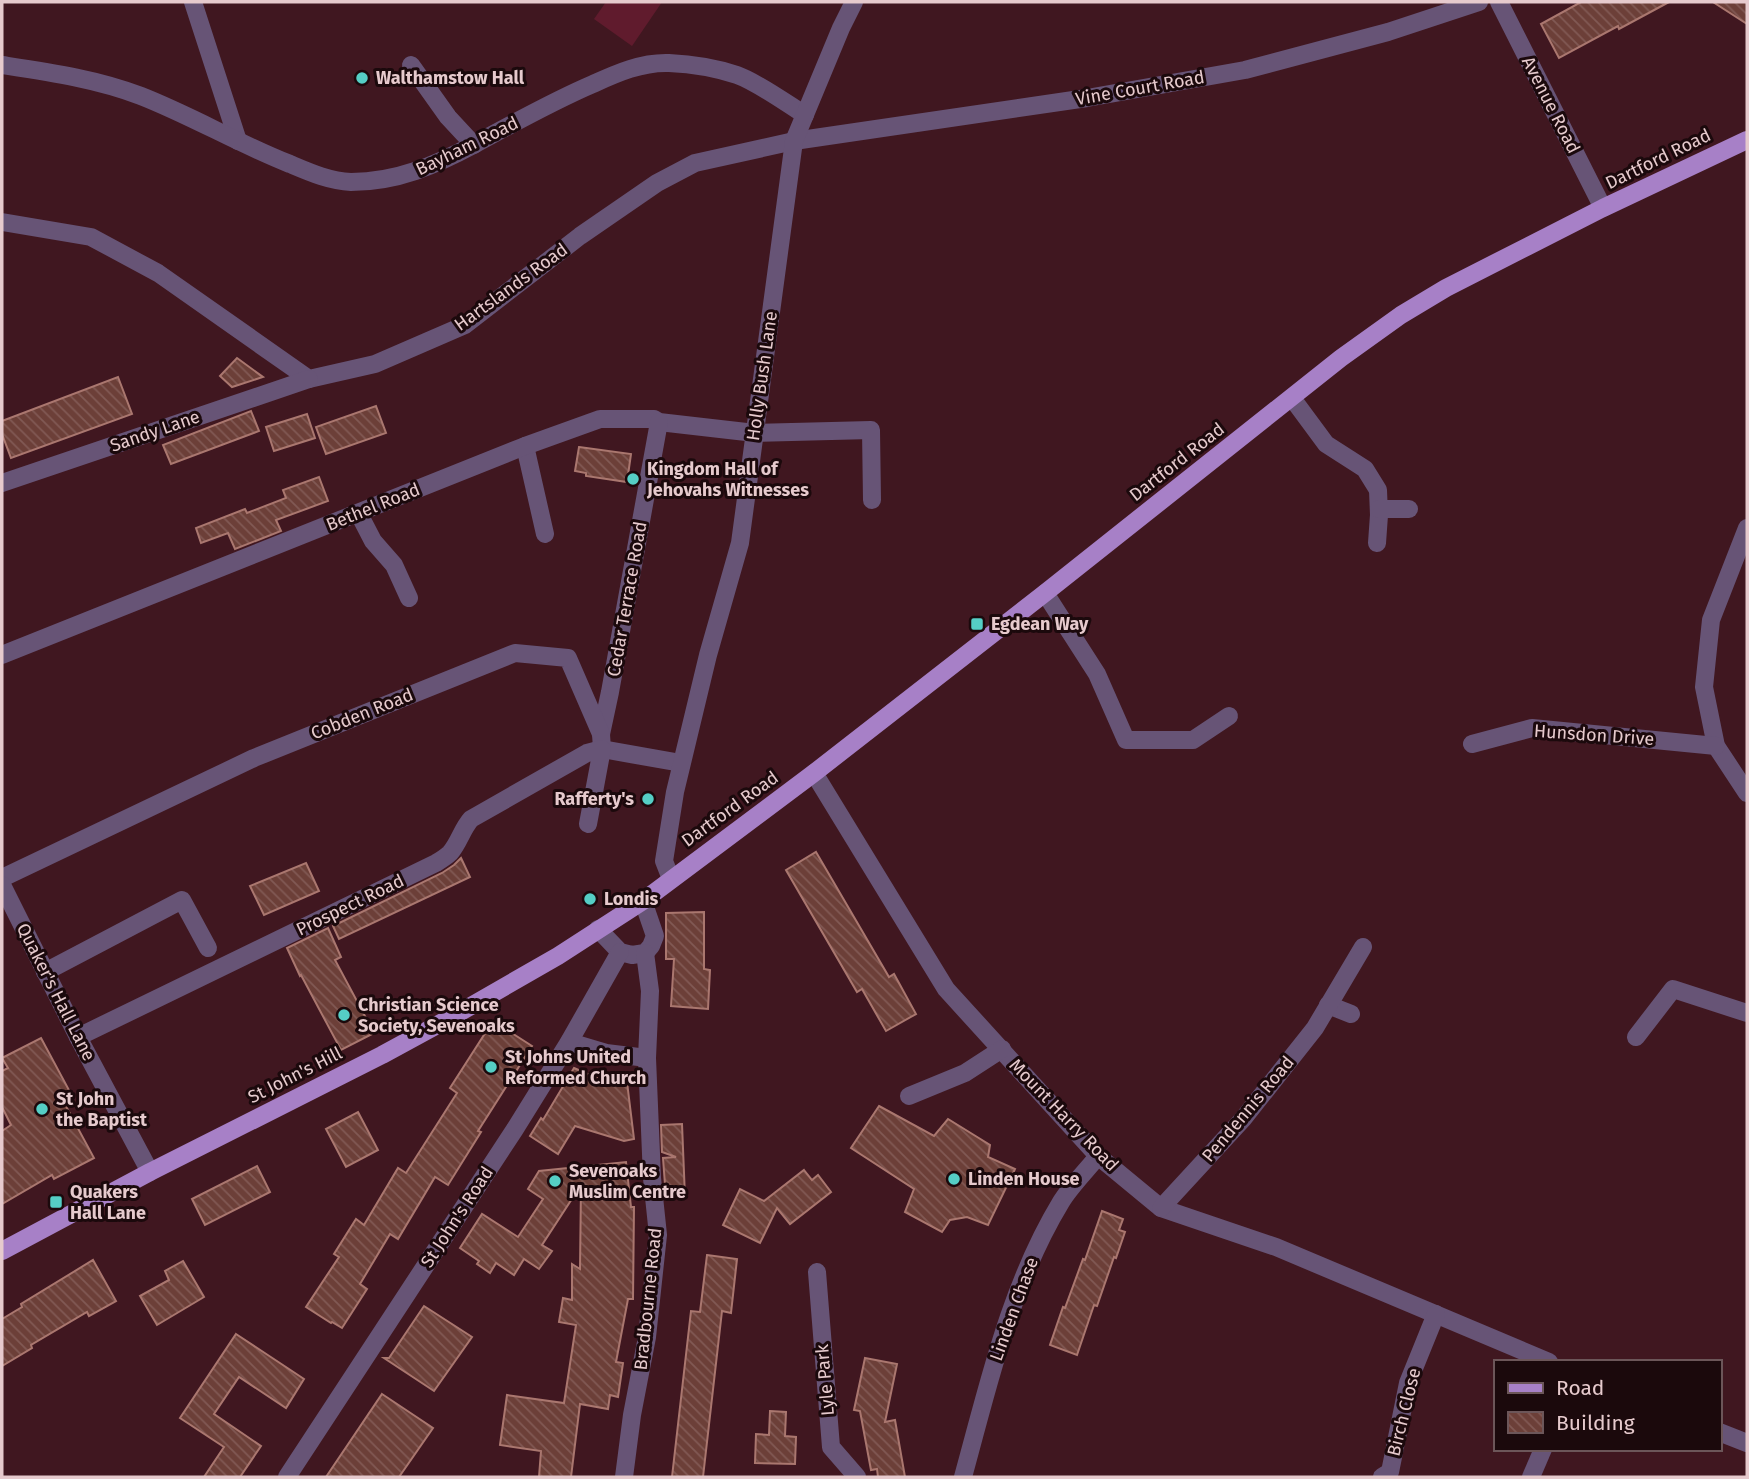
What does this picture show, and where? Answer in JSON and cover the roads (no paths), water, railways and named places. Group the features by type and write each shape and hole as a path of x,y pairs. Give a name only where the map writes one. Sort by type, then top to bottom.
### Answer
{"main road":[{"name":"Dartford Road","path":"671,879 814,773 1340,358 1401,315 1446,288 1603,208 1747,140"},
{"name":"St John's Hill","path":"2,1251 450,1018 558,956 643,901 671,879"}],"street":[{"path":"193,2 238,141"},
{"name":"Holly Bush Lane","path":"671,879 664,861 674,792 708,656 740,544 794,141 854,2"},
{"name":"Vine Court Road","path":"794,141 1087,98 1245,70 1388,32 1479,2"},
{"name":"Avenue Road","path":"1499,2 1603,208"},
{"name":"Bayham Road","path":"2,65 100,83 138,95 308,172 348,182 392,178 416,172 441,162 567,95 646,65 668,63 736,75 805,115"},
{"path":"411,65 448,117 474,145"},
{"name":"Hartslands Road","path":"309,379 375,364 465,325 580,236 657,183 695,163 794,141"},
{"path":"2,222 91,237 158,272 309,379"},
{"name":"Sandy Lane","path":"2,483 309,379"},
{"path":"1292,398 1326,444 1365,469 1378,490 1377,543"},
{"name":"Bethel Road","path":"2,655 525,446 600,419 654,419 659,422 755,433 870,430 872,500"},
{"name":"Cedar Terrace Road","path":"588,824 659,422"},
{"path":"525,446 545,534"},
{"path":"1379,509 1409,509"},
{"path":"359,513 368,535 394,565 409,598"},
{"path":"1747,528 1711,620 1704,687 1716,746 1747,793"},
{"path":"1045,593 1097,674 1126,740 1193,740 1228,716"},
{"name":"Cobden Road","path":"3,889 254,758 515,653 568,658 602,741"},
{"name":"Hunsdon Drive","path":"1472,744 1532,728 1716,746"},
{"path":"602,741 681,763"},
{"name":"Prospect Road","path":"78,1037 436,863 449,855 471,819 587,753 602,741"},
{"name":"Mount Harry Road","path":"814,773 946,989 1098,1156 1161,1208 1276,1247 1544,1360"},
{"name":"Quaker's Hall Lane","path":"3,889 150,1172"},
{"path":"46,972 183,900 208,948"},
{"name":"Bradbourne Road","path":"624,1477 632,1415 647,1337 658,1235 652,1178 647,1058 650,991 645,953 655,936 643,901"},
{"path":"598,929 620,952 632,956 645,953"},
{"name":"Pendennis Road","path":"1161,1208 1243,1119 1315,1028 1363,947"},
{"name":"St John's Road","path":"287,1477 515,1129 620,952"},
{"path":"1636,1037 1673,989 1747,1013"},
{"path":"1328,1005 1351,1014"},
{"path":"569,1042 606,1053 647,1058"},
{"path":"909,1096 965,1073 1002,1049"},
{"name":"Linden Chase","path":"963,1477 1000,1342 1029,1263 1062,1199 1098,1156"},
{"name":"Lyle Park","path":"817,1272 831,1447 857,1477"},
{"name":"Birch Close","path":"1391,1476 1408,1383 1436,1314"},
{"path":"1721,1433 1747,1443"},
{"path":"1531,1477 1542,1451"}],"place":[{"name":"Walthamstow Hall","path":"362,78"},
{"name":"Kingdom Hall of Jehovahs Witnesses","path":"633,479"},
{"name":"Egdean Way","path":"977,624"},
{"name":"Rafferty's","path":"648,799"},
{"name":"Londis","path":"590,899"},
{"name":"Christian Science Society, Sevenoaks","path":"344,1015"},
{"name":"St Johns United Reformed Church","path":"491,1067"},
{"name":"St John the Baptist","path":"42,1109"},
{"name":"Linden House","path":"954,1179"},
{"name":"Sevenoaks Muslim Centre","path":"555,1181"},
{"name":"Quakers Hall Lane","path":"56,1202"}]}
